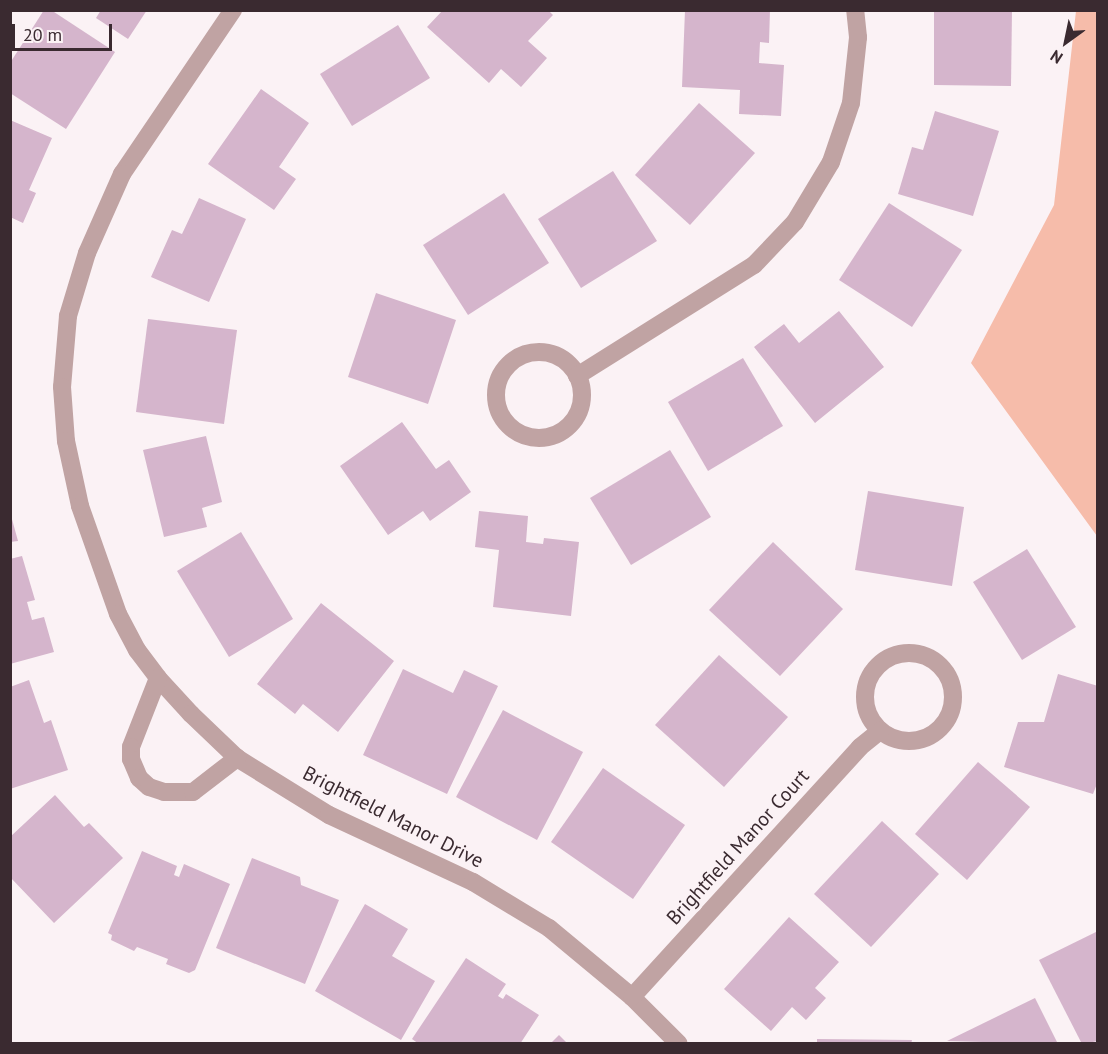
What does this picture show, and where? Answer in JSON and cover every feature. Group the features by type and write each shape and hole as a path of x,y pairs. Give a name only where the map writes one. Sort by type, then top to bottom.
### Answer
{"street":[{"name":"Brightfield Manor Drive","path":"233,10 122,174 87,253 68,316 62,387 66,441 80,506 118,614 137,651 158,678 191,714 237,758 330,815 473,882 549,928 632,997 679,1044"},
{"path":"578,376 754,264 795,222 831,162 851,103 858,37 855,10"},
{"path":"543,352 557,356 569,364 578,376 582,402 577,415 558,434 544,438 521,435 504,422 497,409 495,395 497,381 504,368 515,358 528,353 543,352"},
{"path":"901,653 915,653 929,657 941,666 949,678 953,692 952,706 947,720 937,732 923,739 908,741 893,739 880,731 870,720 865,707 864,692 868,678 876,666 887,657 901,653"},
{"path":"158,678 131,747 131,759 139,778 149,787 164,792 177,794 193,792 237,758"},
{"name":"Brightfield Manor Court","path":"632,997 860,747 880,731"}],"shaded area":[{"path":"1076,11 1098,11 1097,536 971,363 1054,205"}],"building":[{"path":"44,10 51,10 115,52 66,129 10,93 10,63"},
{"path":"101,10 147,10 128,39 96,18"},
{"path":"443,10 548,10 553,15 528,41 547,58 521,87 501,69 489,83 427,27"},
{"path":"685,10 770,10 769,43 760,42 759,63 784,65 781,116 739,114 740,90 682,87"},
{"path":"934,10 1012,10 1011,86 934,85"},
{"path":"398,25 430,78 352,126 320,74"},
{"path":"261,89 309,123 279,167 296,179 274,210 208,164"},
{"path":"699,103 755,153 690,225 635,175"},
{"path":"935,111 999,131 973,216 898,194 912,147 923,150"},
{"path":"10,120 52,138 29,190 36,193 23,223 10,217"},
{"path":"613,171 657,241 581,288 538,219"},
{"path":"504,193 549,263 468,315 423,245"},
{"path":"199,198 246,219 209,302 151,277 172,230 182,234"},
{"path":"889,203 962,250 912,327 839,280"},
{"path":"376,293 456,320 428,404 348,377"},
{"path":"839,311 884,367 815,423 754,347 784,324 799,343"},
{"path":"148,319 237,330 224,424 136,412"},
{"path":"743,358 783,426 708,471 668,402"},
{"path":"402,422 436,469 449,460 471,492 430,521 423,511 388,535 340,466"},
{"path":"206,436 222,502 202,508 207,527 164,537 143,450"},
{"path":"670,450 711,517 631,565 590,498"},
{"path":"868,491 964,507 952,586 855,570"},
{"path":"479,511 528,516 526,542 543,544 544,538 579,542 571,616 493,607 499,550 475,547"},
{"path":"10,512 18,541 10,542"},
{"path":"241,532 293,619 229,657 177,571"},
{"path":"773,542 843,609 780,676 709,610"},
{"path":"1027,549 1076,627 1022,660 973,582"},
{"path":"22,556 35,600 27,602 32,620 44,617 54,652 10,664 10,559"},
{"path":"321,603 394,661 338,732 303,704 295,714 257,684"},
{"path":"719,655 788,717 724,787 655,725"},
{"path":"403,669 453,693 464,670 498,686 447,794 363,755"},
{"path":"1058,674 1098,686 1098,781 1093,794 1004,767 1018,722 1044,722"},
{"path":"29,680 44,723 51,720 68,770 10,789 10,687"},
{"path":"503,710 583,752 537,840 456,797"},
{"path":"978,762 1030,807 967,880 915,834"},
{"path":"603,768 685,825 633,899 551,842"},
{"path":"55,795 84,827 89,823 123,858 54,923 10,877 10,837"},
{"path":"882,821 939,874 871,947 814,894"},
{"path":"142,851 177,866 174,875 179,877 184,864 230,884 195,970 189,973 166,964 168,959 137,947 134,951 111,940 112,935 108,933"},
{"path":"252,858 300,877 301,885 339,900 305,984 216,948"},
{"path":"365,904 408,929 392,956 435,981 401,1040 315,991"},
{"path":"789,917 839,962 815,988 826,998 806,1020 792,1007 771,1031 724,989"},
{"path":"1098,931 1098,1041 1082,1044 1039,960"},
{"path":"466,958 506,984 498,996 503,999 506,994 539,1015 520,1044 419,1044 412,1039"},
{"path":"1035,998 1058,1044 947,1041"},
{"path":"559,1035 568,1044 550,1044"},
{"path":"817,1039 912,1040 911,1044 817,1044"}]}
